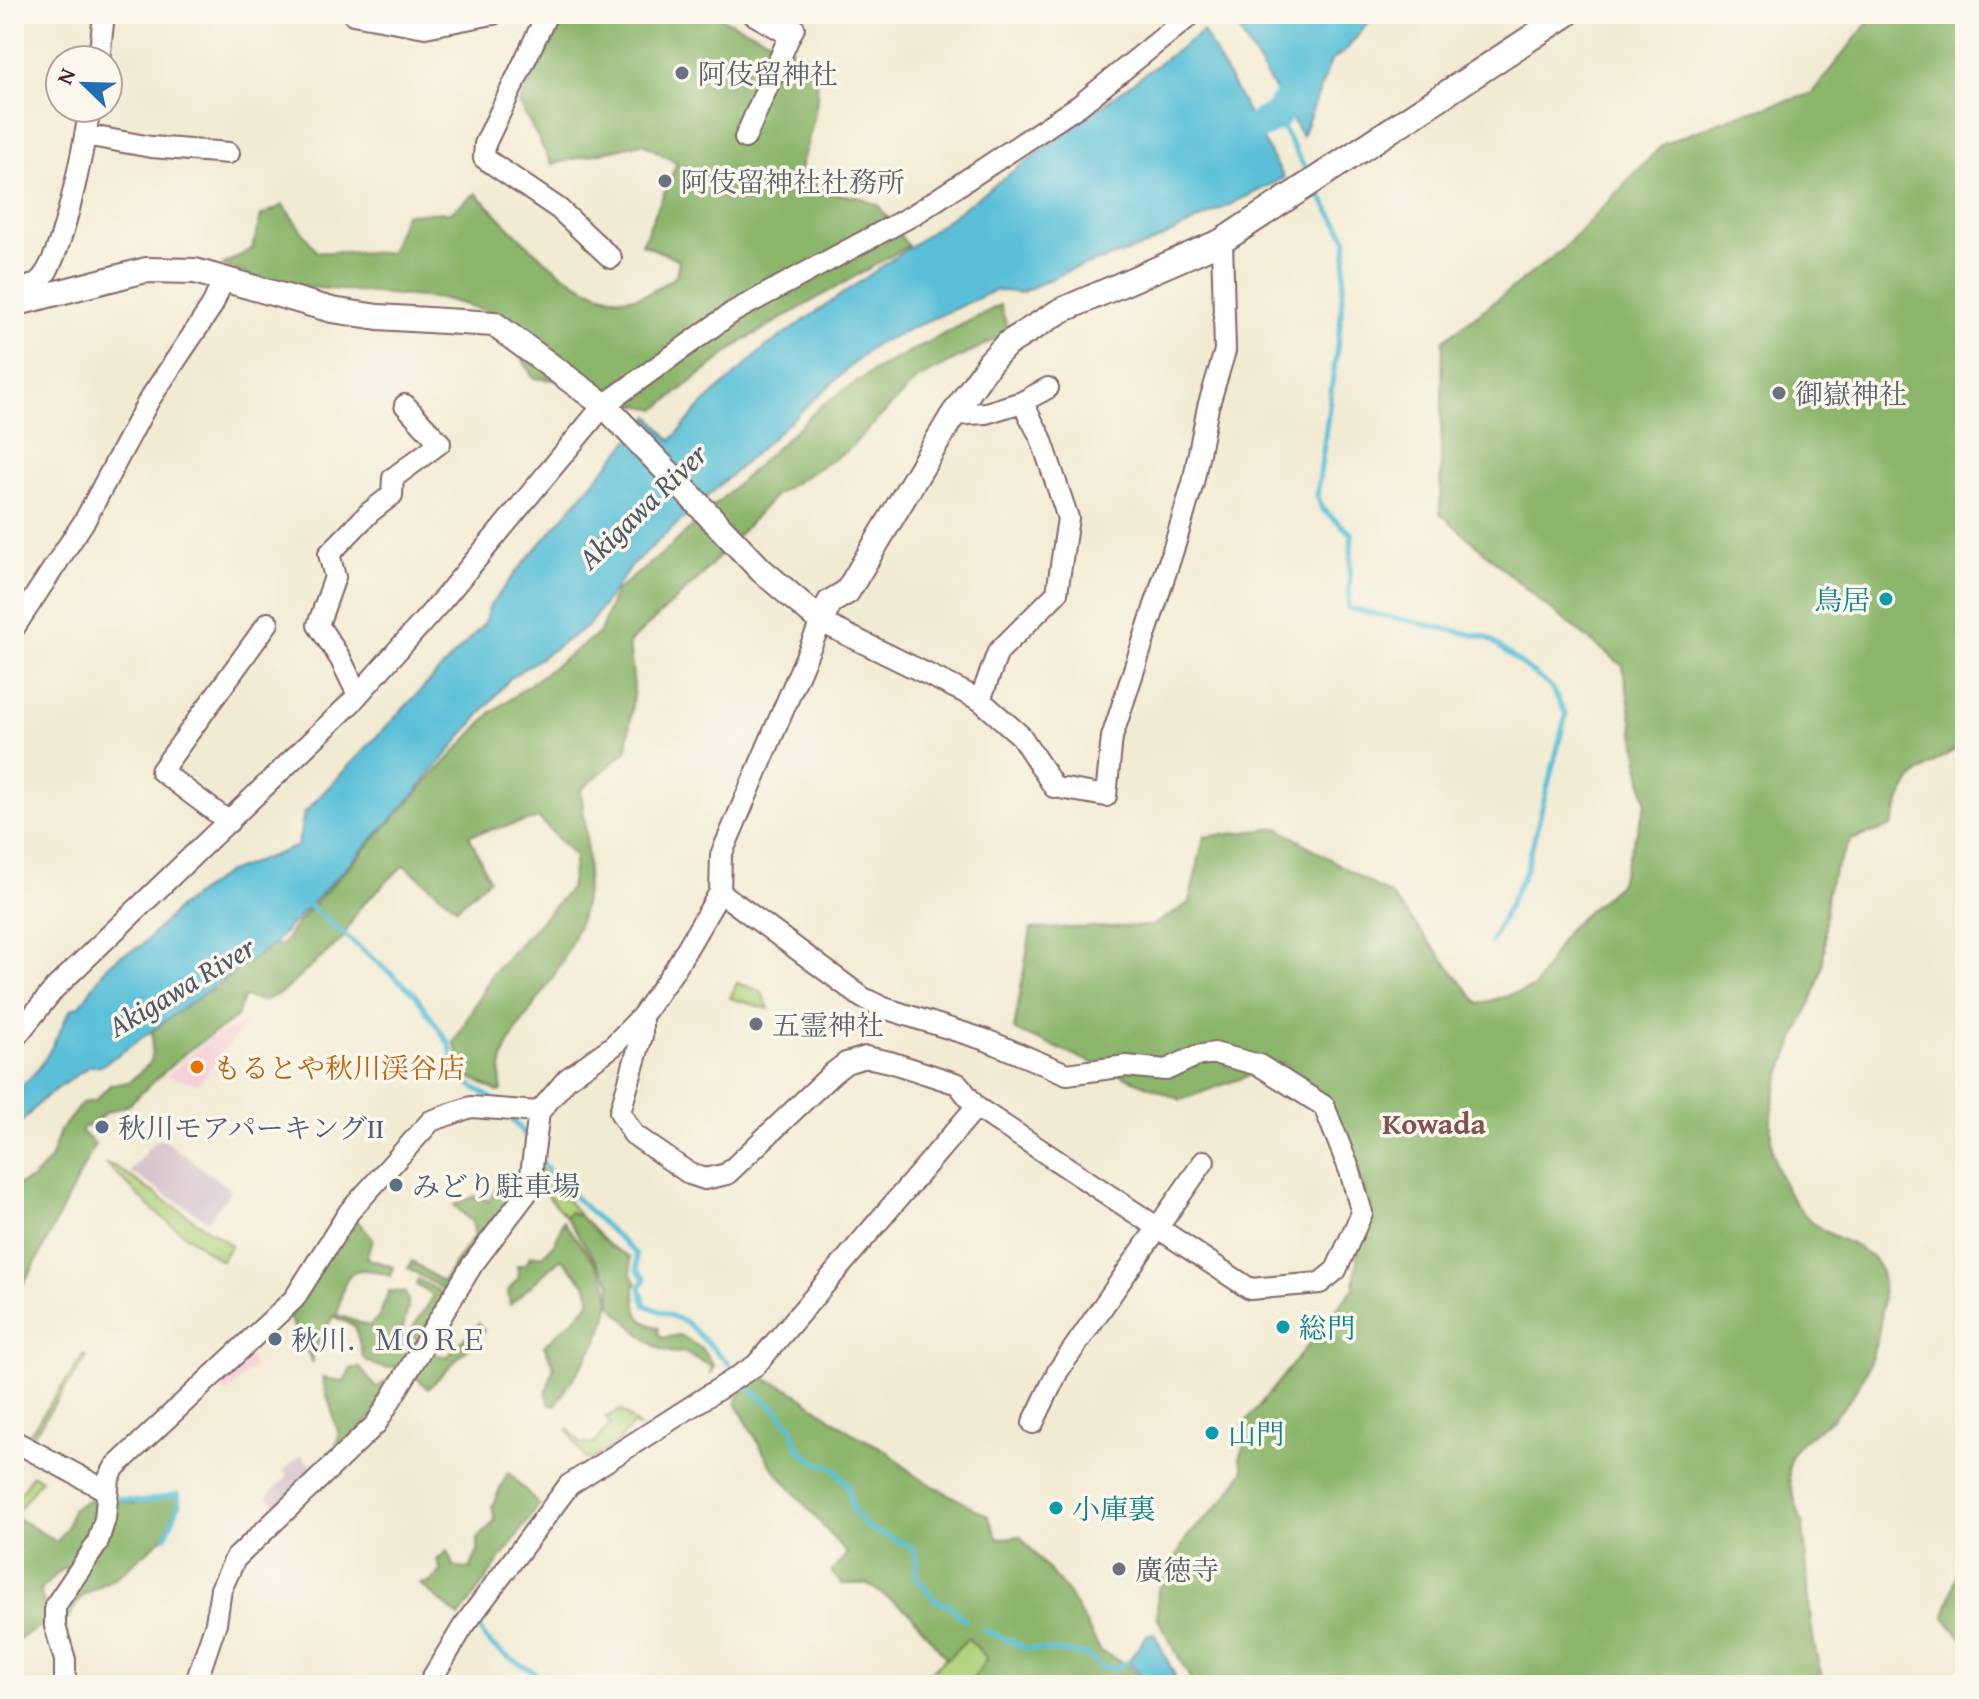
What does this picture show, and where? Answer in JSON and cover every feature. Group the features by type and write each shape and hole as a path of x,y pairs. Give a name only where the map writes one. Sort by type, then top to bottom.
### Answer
{"street":[{"path":"101,44 104,14"},
{"path":"353,14 425,27 493,14"},
{"path":"547,14 485,144 484,158 559,209 611,258"},
{"path":"745,138 792,32 753,14"},
{"path":"14,1039 55,988 358,695 608,408 733,312 915,214 1080,105 1192,14"},
{"path":"14,304 146,270 195,271 332,310 378,317 494,324 608,408 733,540 821,621 830,602 847,592 953,415 990,362 1031,327 1222,241 1567,14"},
{"path":"14,291 33,286 43,278 54,255 78,174 87,124"},
{"path":"85,135 151,147 229,153"},
{"path":"195,1685 216,1623 221,1589 235,1559 376,1424 472,1265 529,1190 539,1112 567,1079 613,1046 642,1016 675,969 720,892 721,855 821,622 980,700 1021,736 1054,787 1106,796 1112,737 1193,483 1208,407 1225,351 1222,241"},
{"path":"14,628 85,520 149,400 212,306 223,280"},
{"path":"953,415 986,413 1022,402 1048,388"},
{"path":"980,700 998,652 1057,593 1068,518 1041,438 1022,402"},
{"path":"358,695 340,658 318,625 335,577 329,554 370,512 392,495 393,478 440,443 405,405"},
{"path":"229,822 161,771 268,623"},
{"path":"642,1016 642,1036 620,1112 633,1134 690,1174 705,1179 727,1174 833,1073 846,1063 866,1057 958,1084 976,1107 1250,1289 1320,1283 1336,1270 1362,1213 1350,1171 1324,1106 1259,1065 1214,1053 1196,1056 1166,1070 1117,1066 1067,1074 986,1040 884,1008 863,998 720,892"},
{"path":"65,1685 65,1660 54,1618 55,1606 97,1544 115,1467 294,1299 349,1212 420,1132 445,1114 471,1107 539,1112"},
{"path":"428,1685 463,1627 569,1485 756,1365 976,1107"},
{"path":"1033,1423 1058,1371 1204,1161"},
{"path":"14,1441 107,1491"}],"shaded area":[{"name":"もるとや秋川渓谷店","path":"246,1023 198,1084 167,1076 208,1040"},
{"path":"163,1139 231,1190 208,1221 130,1172 153,1142"},
{"path":"244,1351 255,1365 227,1394 215,1380"},
{"path":"301,1455 314,1470 253,1532 249,1528 275,1505 267,1496 288,1476 284,1470"}],"green space":[{"path":"573,14 712,14 809,57 815,69 817,99 798,176 832,193 858,197 878,205 908,246 743,341 657,409 633,404 590,383 533,378 498,314 444,299 274,284 222,265 252,249 261,216 283,205 317,252 390,253 405,214 450,212 476,193 551,265 598,293 621,298 644,295 676,276 679,260 642,244 677,163 642,143 552,164 519,103 560,28"},
{"path":"1875,14 1965,14 1965,748 1961,746 1915,777 1903,795 1892,826 1851,840 1827,893 1822,969 1774,1099 1772,1150 1787,1191 1814,1223 1874,1259 1883,1281 1879,1330 1863,1377 1834,1417 1798,1446 1789,1468 1790,1486 1803,1529 1815,1647 1825,1685 1184,1685 1190,1678 1157,1617 1158,1590 1187,1537 1223,1501 1244,1471 1240,1459 1246,1439 1241,1428 1354,1288 1364,1189 1337,1124 1283,1063 1181,1100 1014,1030 1031,929 1152,926 1189,903 1204,837 1278,828 1392,896 1479,1004 1534,988 1567,930 1619,884 1646,804 1623,666 1540,601 1440,513 1443,341 1562,250 1663,144 1738,115 1811,94"},
{"path":"1000,305 1009,332 916,380 848,450 775,495 699,578 629,643 634,687 627,750 581,790 588,861 582,913 557,969 506,1050 500,1077 502,1091 498,1092 465,1075 454,1042 493,973 570,889 575,857 539,818 469,835 489,879 457,908 404,865 359,908 342,939 283,992 264,1001 243,997 237,1017 186,1052 128,1105 105,1113 91,1127 85,1126 81,1131 95,1144 32,1270 14,1298 17,1185 32,1179 50,1160 60,1131 82,1103 95,1101 110,1085 129,1082 151,1062 153,1027 190,1000 218,988 246,957 263,945 282,945 298,922 491,713 600,632 615,592 669,548 822,405 876,369"},
{"path":"737,983 761,991 769,1009 730,998"},
{"path":"106,1164 114,1166 231,1245 221,1261 160,1216"},
{"path":"539,1165 580,1216 570,1212 566,1217 537,1184"},
{"path":"524,1168 527,1180 449,1290 408,1268 412,1261 442,1282 475,1234 472,1222 454,1205 476,1196 489,1201 500,1183"},
{"path":"569,1212 580,1216 610,1246 630,1257 631,1274 637,1284 634,1286 639,1316 659,1328 658,1333 663,1338 680,1335 702,1349 714,1366 711,1375 711,1366 683,1352 673,1353 653,1344 611,1305 611,1283 566,1217"},
{"path":"352,1215 373,1239 366,1258 393,1267 390,1276 364,1270 350,1274 337,1315 369,1326 379,1317 389,1291 404,1292 408,1306 401,1341 407,1363 400,1366 384,1368 363,1358 355,1326 333,1316 312,1355 313,1363 289,1317"},
{"path":"563,1221 602,1274 609,1297 602,1330 556,1405 549,1404 546,1393 554,1366 544,1346 586,1306 591,1299 587,1286 561,1258 510,1305 508,1291 519,1277 517,1266 526,1264 530,1256 543,1255 555,1243"},
{"path":"418,1279 442,1293 444,1299 420,1341 412,1336 413,1327 434,1296 416,1285"},
{"path":"479,1323 484,1331 428,1389 413,1374 426,1352 447,1357"},
{"path":"84,1355 87,1357 27,1444 24,1442"},
{"path":"360,1367 376,1388 397,1374 379,1410 334,1453 339,1435 322,1378 344,1381 351,1369"},
{"path":"760,1377 790,1389 852,1433 886,1450 914,1475 988,1516 998,1539 1020,1536 1069,1594 1101,1652 1125,1663 1146,1685 969,1685 987,1658 968,1638 947,1659 909,1612 867,1584 842,1584 831,1572 847,1554 770,1464 736,1403 738,1395"},
{"path":"621,1410 641,1428 633,1425 620,1438 620,1442 591,1460 585,1459 567,1428 581,1443 594,1444 611,1424 605,1418"},
{"path":"508,1472 539,1505 459,1617 420,1584 431,1582 441,1571 437,1560 447,1551 455,1567 470,1569 478,1551 478,1538 495,1521 492,1506"},
{"path":"32,1475 41,1479 14,1516 14,1503"},
{"path":"102,1492 102,1520 73,1571 63,1568 40,1590 49,1618 14,1644 14,1516 57,1542 67,1527 72,1509"},
{"path":"172,1494 178,1496 178,1504 164,1537 119,1575 81,1597 61,1631 58,1614 111,1498 133,1504"},
{"path":"1965,1548 1965,1643 1944,1617"},
{"path":"968,1638 987,1658 969,1685 916,1685"}],"water":[{"path":"1322,14 1375,14 1346,50 1331,61 1302,136 1240,32"},
{"path":"1203,31 1284,178 1145,246 1070,270 1020,293 996,290 874,345 633,564 588,626 510,678 406,804 272,945 122,1052 101,1066 89,1066 44,1098 14,1130 14,1090 41,1065 71,1009 80,1006 106,968 120,956 141,946 180,906 226,873 298,846 304,813 485,623 489,607 518,570 650,416 671,441 701,406 766,347 917,242"},
{"path":"1154,1633 1175,1676 1166,1685 1150,1685 1128,1662 1147,1635"}],"waterway":[{"name":"Akigawa River","path":"1221,146 1276,116 1330,32 1348,14"},
{"path":"1276,116 1310,177"},
{"path":"1316,189 1347,239 1340,325 1317,496 1322,509 1352,534 1348,608 1488,638 1552,688 1566,715 1526,870 1491,942"},
{"path":"304,901 414,993 450,1045 453,1063 463,1080 497,1102"},
{"path":"509,1116 528,1138"},
{"path":"539,1158 554,1178 636,1254 637,1270 645,1279 640,1287 645,1305 686,1322 729,1364"},
{"path":"750,1389 775,1408 792,1427 798,1448 812,1460 833,1468 847,1483 854,1513 867,1527 912,1547 917,1558 915,1576 935,1600 950,1606 965,1620"},
{"path":"114,1498 141,1502 178,1494 179,1505 166,1536"},
{"path":"479,1626 491,1645 531,1670 548,1685"},
{"path":"984,1630 1026,1648 1087,1655 1101,1667 1116,1668 1128,1662"}],"place":[{"name":"阿伎留神社","path":"682,73"},
{"name":"阿伎留神社社務所","path":"665,181"},
{"name":"御嶽神社","path":"1779,393"},
{"name":"鳥居","path":"1886,599"},
{"name":"五霊神社","path":"756,1024"},
{"name":"もるとや秋川渓谷店","path":"197,1067"},
{"name":"秋川モアパーキングⅡ","path":"102,1127"},
{"name":"みどり駐車場","path":"396,1185"},
{"name":"総門","path":"1283,1327"},
{"name":"秋川．ＭＯＲＥ","path":"275,1339"},
{"name":"山門","path":"1212,1433"},
{"name":"小庫裏","path":"1056,1508"},
{"name":"廣徳寺","path":"1119,1569"}],"district":[{"name":"Kowada","path":"1434,1123"}]}
